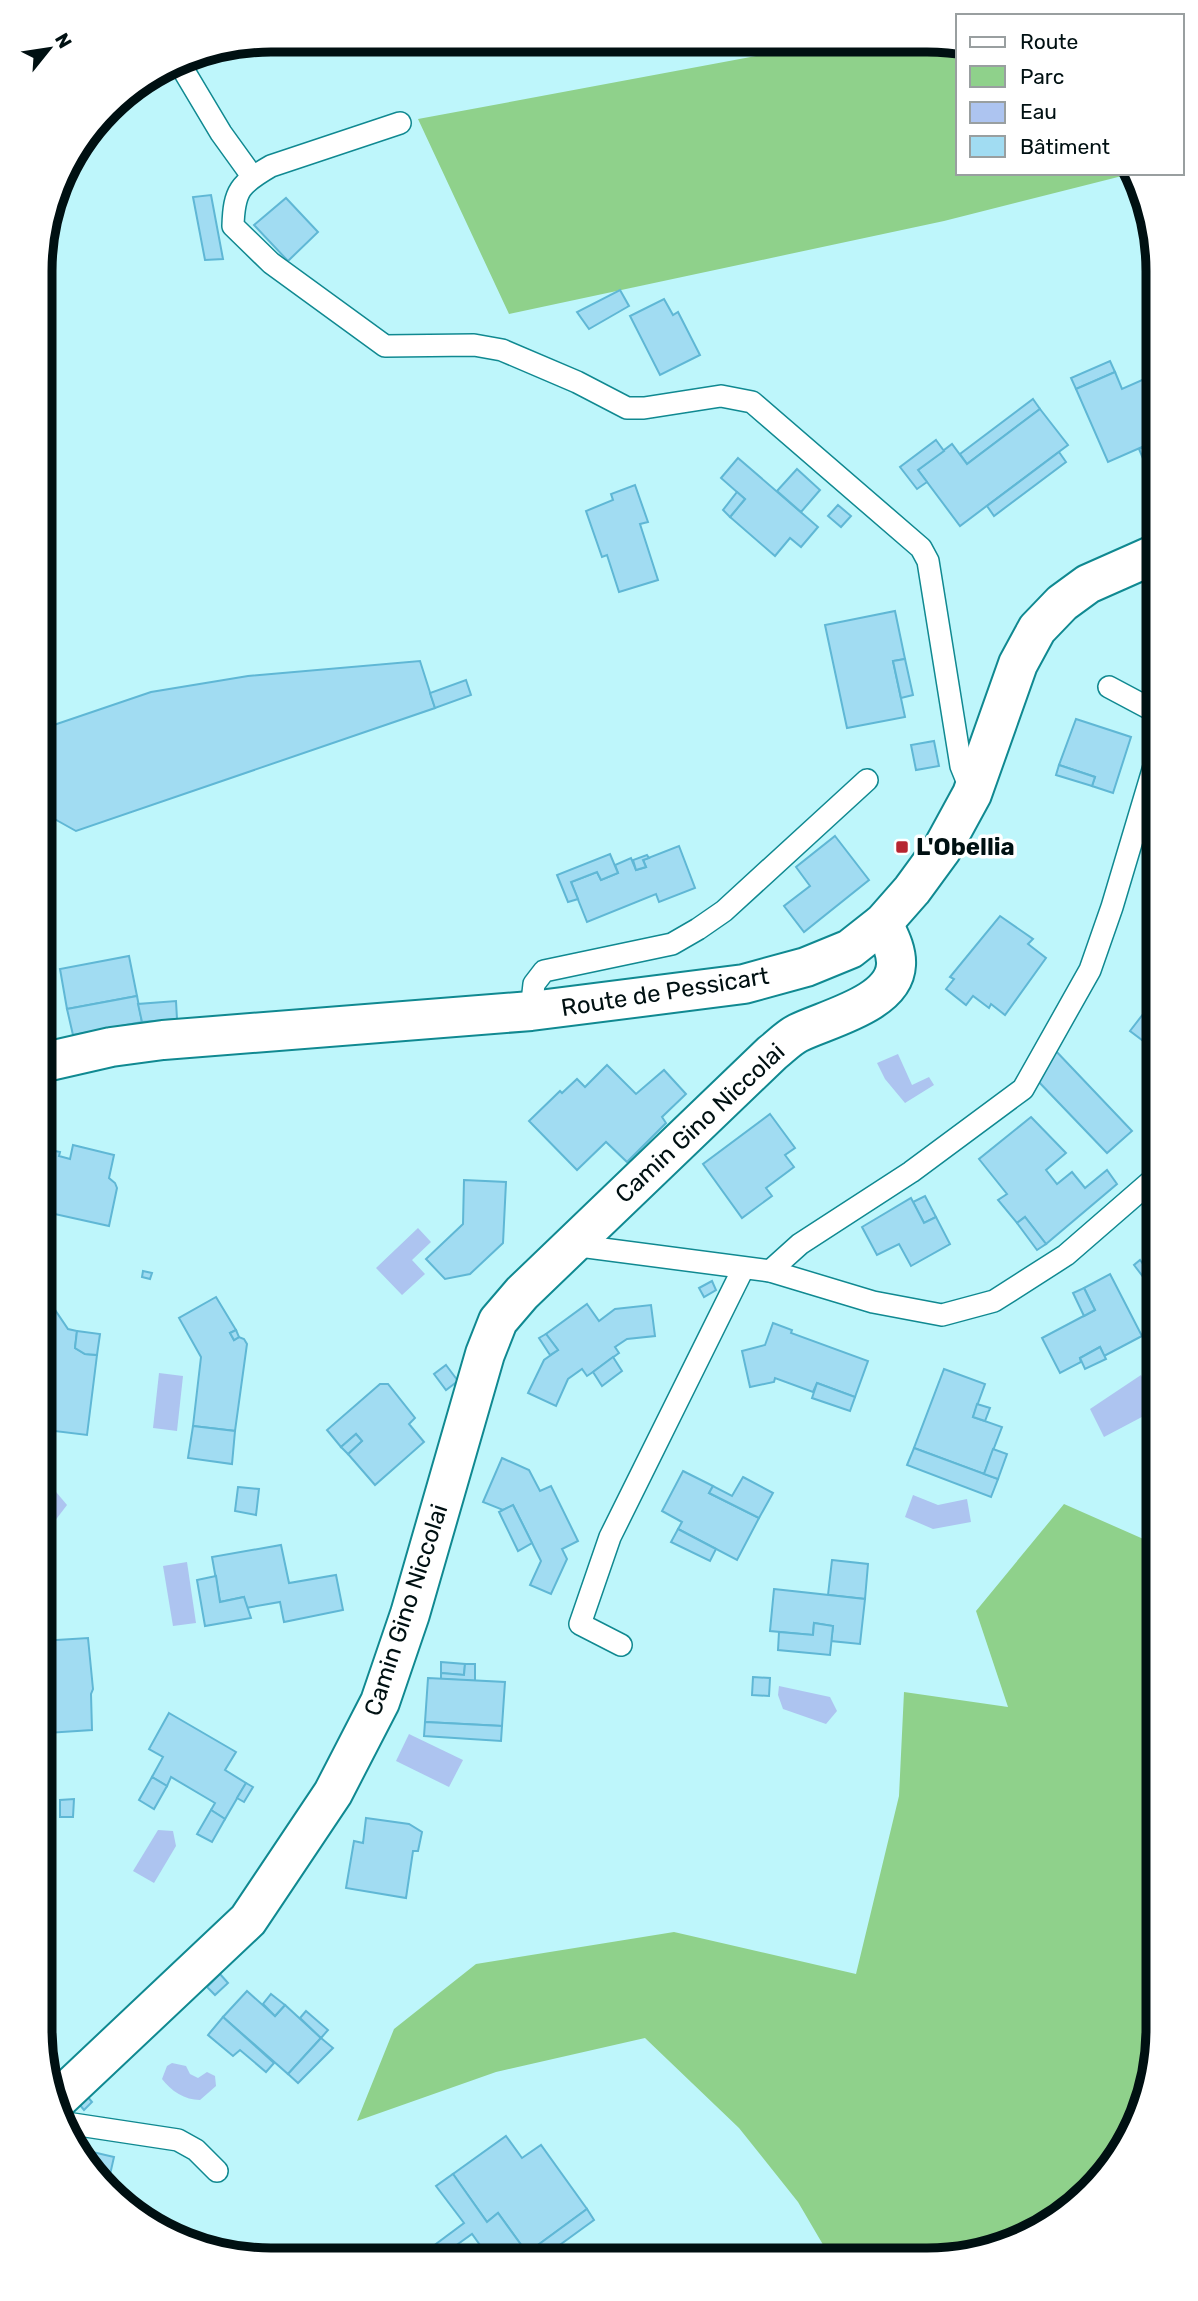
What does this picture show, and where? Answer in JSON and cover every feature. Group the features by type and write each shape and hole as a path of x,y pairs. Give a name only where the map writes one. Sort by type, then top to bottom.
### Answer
{"street":[{"name":"Route de Pessicart","path":"52,1060 111,1047 163,1040 531,1011 744,984 806,967 850,949 883,923 912,890 942,849 972,794 1018,664 1037,629 1062,603 1088,584 1146,558"},
{"name":"Camin Gino Niccolai","path":"62,2094 248,1920 333,1793 380,1702 410,1614 485,1354 498,1321 522,1293 779,1047 794,1035 870,1002 891,981 896,966 893,946 883,923"}],"lane":[{"path":"184,71 221,133 252,176"},
{"path":"400,124 271,166 252,176 233,198 233,226 271,263 385,346 474,345 502,350 577,382 627,408 644,408 721,396 752,402 921,548 928,561 961,766 972,794"},
{"path":"1109,687 1146,707"},
{"path":"531,1011 534,984 544,971 671,944 698,929 724,911 867,780"},
{"path":"770,1271 800,1244 911,1172 1023,1089 1090,970 1146,794"},
{"path":"572,1245 770,1271 873,1302 942,1315 994,1301 1066,1255 1145,1186"},
{"path":"621,1645 580,1624 610,1537 743,1269"},
{"path":"74,2124 178,2140 196,2150 217,2171"}],"green space":[{"path":"778,52 955,54 956,175 1124,176 944,221 509,314 418,119"},
{"path":"1064,1504 1145,1540 1145,2044 1134,2100 1123,2127 1100,2163 1060,2203 1011,2232 955,2247 825,2248 798,2202 739,2128 645,2038 496,2072 357,2121 394,2029 476,1964 674,1932 856,1974 899,1796 904,1692 1008,1707 976,1611"}],"water":[{"path":"898,1054 912,1085 929,1077 934,1085 905,1103 885,1079 877,1063"},
{"path":"418,1228 431,1242 412,1260 425,1274 402,1295 376,1268"},
{"path":"159,1373 183,1376 177,1431 153,1428"},
{"path":"1141,1375 1145,1384 1145,1415 1104,1437 1090,1409"},
{"path":"52,1487 67,1505 52,1525"},
{"path":"913,1495 938,1505 967,1499 971,1522 933,1529 905,1517"},
{"path":"187,1562 196,1623 173,1626 163,1566"},
{"path":"779,1686 830,1697 837,1711 826,1724 783,1709 778,1695"},
{"path":"409,1734 463,1760 449,1787 396,1761"},
{"path":"158,1830 173,1831 176,1846 154,1883 133,1871"},
{"path":"172,2063 186,2066 190,2074 198,2078 207,2072 215,2076 216,2086 200,2100 179,2094 162,2079 167,2066"}],"building":[{"path":"211,195 223,259 205,260 193,197"},
{"path":"286,198 318,232 288,261 254,225"},
{"path":"620,290 629,306 589,329 577,312"},
{"path":"664,299 673,315 678,312 700,355 660,375 630,316"},
{"path":"1110,361 1115,372 1076,389 1071,378"},
{"path":"1115,372 1122,389 1146,378 1146,445 1108,462 1076,389"},
{"path":"1033,399 1040,409 967,464 960,454"},
{"path":"1040,409 1068,445 960,526 918,470 952,444 967,464"},
{"path":"936,440 944,451 918,470 927,482 917,489 900,467"},
{"path":"1146,446 1146,460 1144,461 1139,449"},
{"path":"1059,452 1066,462 994,516 987,506"},
{"path":"738,458 818,527 801,547 790,538 775,556 730,517 745,499 721,478"},
{"path":"797,469 820,490 801,512 777,491"},
{"path":"635,485 648,522 640,524 658,580 619,592 607,555 602,557 586,511 613,500 611,494"},
{"path":"737,492 745,499 730,517 723,510"},
{"path":"838,505 851,516 841,527 828,516"},
{"path":"895,611 905,659 893,661 905,717 847,728 825,625"},
{"path":"905,659 913,695 901,698 893,661"},
{"path":"420,661 435,708 76,831 52,818 52,726 151,692 248,676"},
{"path":"466,680 471,695 435,708 430,693"},
{"path":"1076,719 1131,737 1113,793 1092,786 1095,777 1059,765"},
{"path":"934,741 939,766 916,770 911,745"},
{"path":"1059,765 1095,777 1092,786 1056,775"},
{"path":"835,836 869,880 804,932 784,906 810,886 796,867"},
{"path":"679,846 695,888 659,902 656,894 587,922 571,882 597,872 601,880 618,873 615,865 631,858 636,870 646,867 643,860"},
{"path":"610,854 618,873 601,880 597,872 571,882 578,899 568,902 557,875"},
{"path":"647,855 649,858 643,860 646,867 636,870 633,860"},
{"path":"1000,916 1033,939 1028,944 1046,958 1005,1015 991,1004 989,1008 973,996 966,1005 946,989 954,979 950,977"},
{"path":"129,956 137,996 67,1009 60,969"},
{"path":"137,996 142,1022 73,1035 67,1009"},
{"path":"176,1001 177,1019 142,1022 138,1004"},
{"path":"1146,1011 1146,1043 1130,1031"},
{"path":"1054,1049 1132,1131 1107,1153 1036,1079"},
{"path":"607,1065 636,1094 664,1070 686,1094 662,1117 666,1123 627,1162 606,1142 577,1170 529,1121 560,1091 562,1093 577,1079 585,1087"},
{"path":"770,1114 795,1148 785,1155 794,1167 766,1188 772,1196 742,1218 703,1164"},
{"path":"1031,1117 1066,1153 1046,1170 1057,1184 1072,1172 1085,1188 1107,1170 1117,1184 1046,1244 1025,1217 1017,1223 998,1200 1007,1194 979,1159"},
{"path":"73,1145 114,1155 109,1178 117,1188 109,1226 52,1213 52,1150 70,1159"},
{"path":"464,1180 506,1182 503,1243 470,1274 445,1279 426,1259 463,1224"},
{"path":"925,1196 936,1217 924,1223 913,1202"},
{"path":"911,1198 924,1223 936,1217 950,1244 911,1266 899,1244 877,1255 862,1227"},
{"path":"1025,1217 1046,1244 1037,1250 1017,1223"},
{"path":"1140,1260 1145,1267 1145,1277 1144,1278 1134,1265"},
{"path":"143,1271 152,1273 150,1279 142,1277"},
{"path":"1110,1274 1142,1336 1104,1356 1100,1347 1080,1358 1081,1362 1060,1373 1042,1338 1095,1310 1084,1288"},
{"path":"712,1281 716,1290 704,1297 699,1288"},
{"path":"1084,1288 1095,1310 1084,1316 1073,1293"},
{"path":"216,1297 236,1330 230,1333 234,1340 239,1337 247,1344 235,1431 193,1426 201,1357 179,1318"},
{"path":"587,1304 599,1321 615,1309 651,1305 655,1336 627,1339 615,1347 619,1353 587,1376 582,1369 568,1379 556,1406 528,1393 544,1360 558,1350 546,1334"},
{"path":"52,1305 68,1329 77,1331 75,1348 85,1354 97,1355 87,1435 55,1431 52,1434"},
{"path":"773,1323 792,1330 791,1333 868,1361 855,1397 817,1383 813,1392 775,1378 774,1382 750,1387 742,1351 765,1345"},
{"path":"236,1330 239,1337 234,1340 230,1333"},
{"path":"77,1331 100,1334 97,1355 85,1354 75,1348"},
{"path":"546,1334 558,1350 550,1355 539,1338"},
{"path":"1100,1347 1106,1359 1085,1369 1080,1358"},
{"path":"613,1357 622,1371 602,1386 593,1372"},
{"path":"446,1365 458,1381 446,1390 434,1374"},
{"path":"944,1369 985,1384 973,1417 1002,1427 984,1474 914,1448"},
{"path":"817,1383 855,1397 850,1411 812,1398"},
{"path":"380,1384 388,1384 415,1418 409,1424 424,1442 375,1485 348,1454 362,1441 356,1434 341,1447 327,1430"},
{"path":"977,1404 990,1408 985,1421 973,1417"},
{"path":"193,1426 235,1431 232,1464 188,1458"},
{"path":"356,1434 362,1441 348,1454 341,1447"},
{"path":"914,1448 998,1479 991,1497 907,1465"},
{"path":"993,1449 1007,1454 998,1479 984,1474"},
{"path":"502,1458 529,1470 540,1491 551,1486 578,1541 562,1549 567,1559 551,1594 530,1585 541,1561 513,1505 503,1510 483,1502"},
{"path":"683,1471 713,1486 709,1493 759,1518 737,1560 678,1529 682,1522 662,1511"},
{"path":"743,1477 773,1493 759,1518 709,1493 713,1486 732,1496"},
{"path":"238,1487 259,1489 256,1515 235,1511"},
{"path":"513,1505 532,1543 518,1551 499,1512"},
{"path":"678,1529 716,1549 710,1561 671,1542"},
{"path":"281,1545 289,1583 336,1575 343,1610 284,1622 280,1602 246,1608 244,1597 220,1602 212,1557"},
{"path":"832,1560 868,1564 865,1599 828,1595"},
{"path":"216,1576 220,1602 244,1597 251,1618 205,1626 197,1580"},
{"path":"774,1589 865,1599 860,1644 831,1641 833,1626 814,1623 813,1635 770,1631"},
{"path":"814,1623 833,1626 830,1655 778,1650 779,1632 813,1635"},
{"path":"88,1638 93,1689 92,1730 52,1733 52,1640"},
{"path":"441,1662 465,1664 464,1675 441,1673"},
{"path":"465,1664 475,1664 475,1681 441,1679 441,1673 464,1675"},
{"path":"753,1677 770,1678 769,1696 752,1695"},
{"path":"428,1678 505,1682 502,1726 425,1722"},
{"path":"169,1713 236,1752 225,1770 246,1783 225,1819 211,1810 215,1803 171,1777 167,1786 152,1777 163,1757 149,1749"},
{"path":"425,1722 502,1726 501,1741 424,1736"},
{"path":"152,1777 167,1786 154,1809 139,1800"},
{"path":"246,1783 253,1787 244,1802 237,1798"},
{"path":"74,1799 73,1817 60,1817 60,1800"},
{"path":"211,1810 225,1819 212,1842 197,1834"},
{"path":"366,1818 409,1824 422,1832 418,1851 413,1851 406,1898 346,1888 354,1841 363,1843"},
{"path":"220,1974 228,1983 215,1995 207,1987"},
{"path":"247,1991 275,2016 285,2005 321,2038 288,2074 223,2017"},
{"path":"271,1994 285,2005 275,2016 263,2004"},
{"path":"306,2011 328,2030 321,2038 300,2018"},
{"path":"223,2017 274,2063 266,2072 240,2050 233,2056 208,2035"},
{"path":"321,2038 333,2048 298,2083 288,2074"},
{"path":"87,2096 92,2102 84,2110 79,2104"},
{"path":"506,2136 522,2158 541,2145 587,2209 534,2248 523,2248 498,2213 487,2222 453,2174"},
{"path":"89,2151 114,2157 110,2177"},
{"path":"453,2174 487,2222 498,2213 523,2248 482,2248 472,2234 453,2248 433,2248 464,2223 436,2186"},
{"path":"587,2209 594,2220 556,2248 534,2248"}],"place":[{"name":"L'Obellia","path":"902,847"}]}
